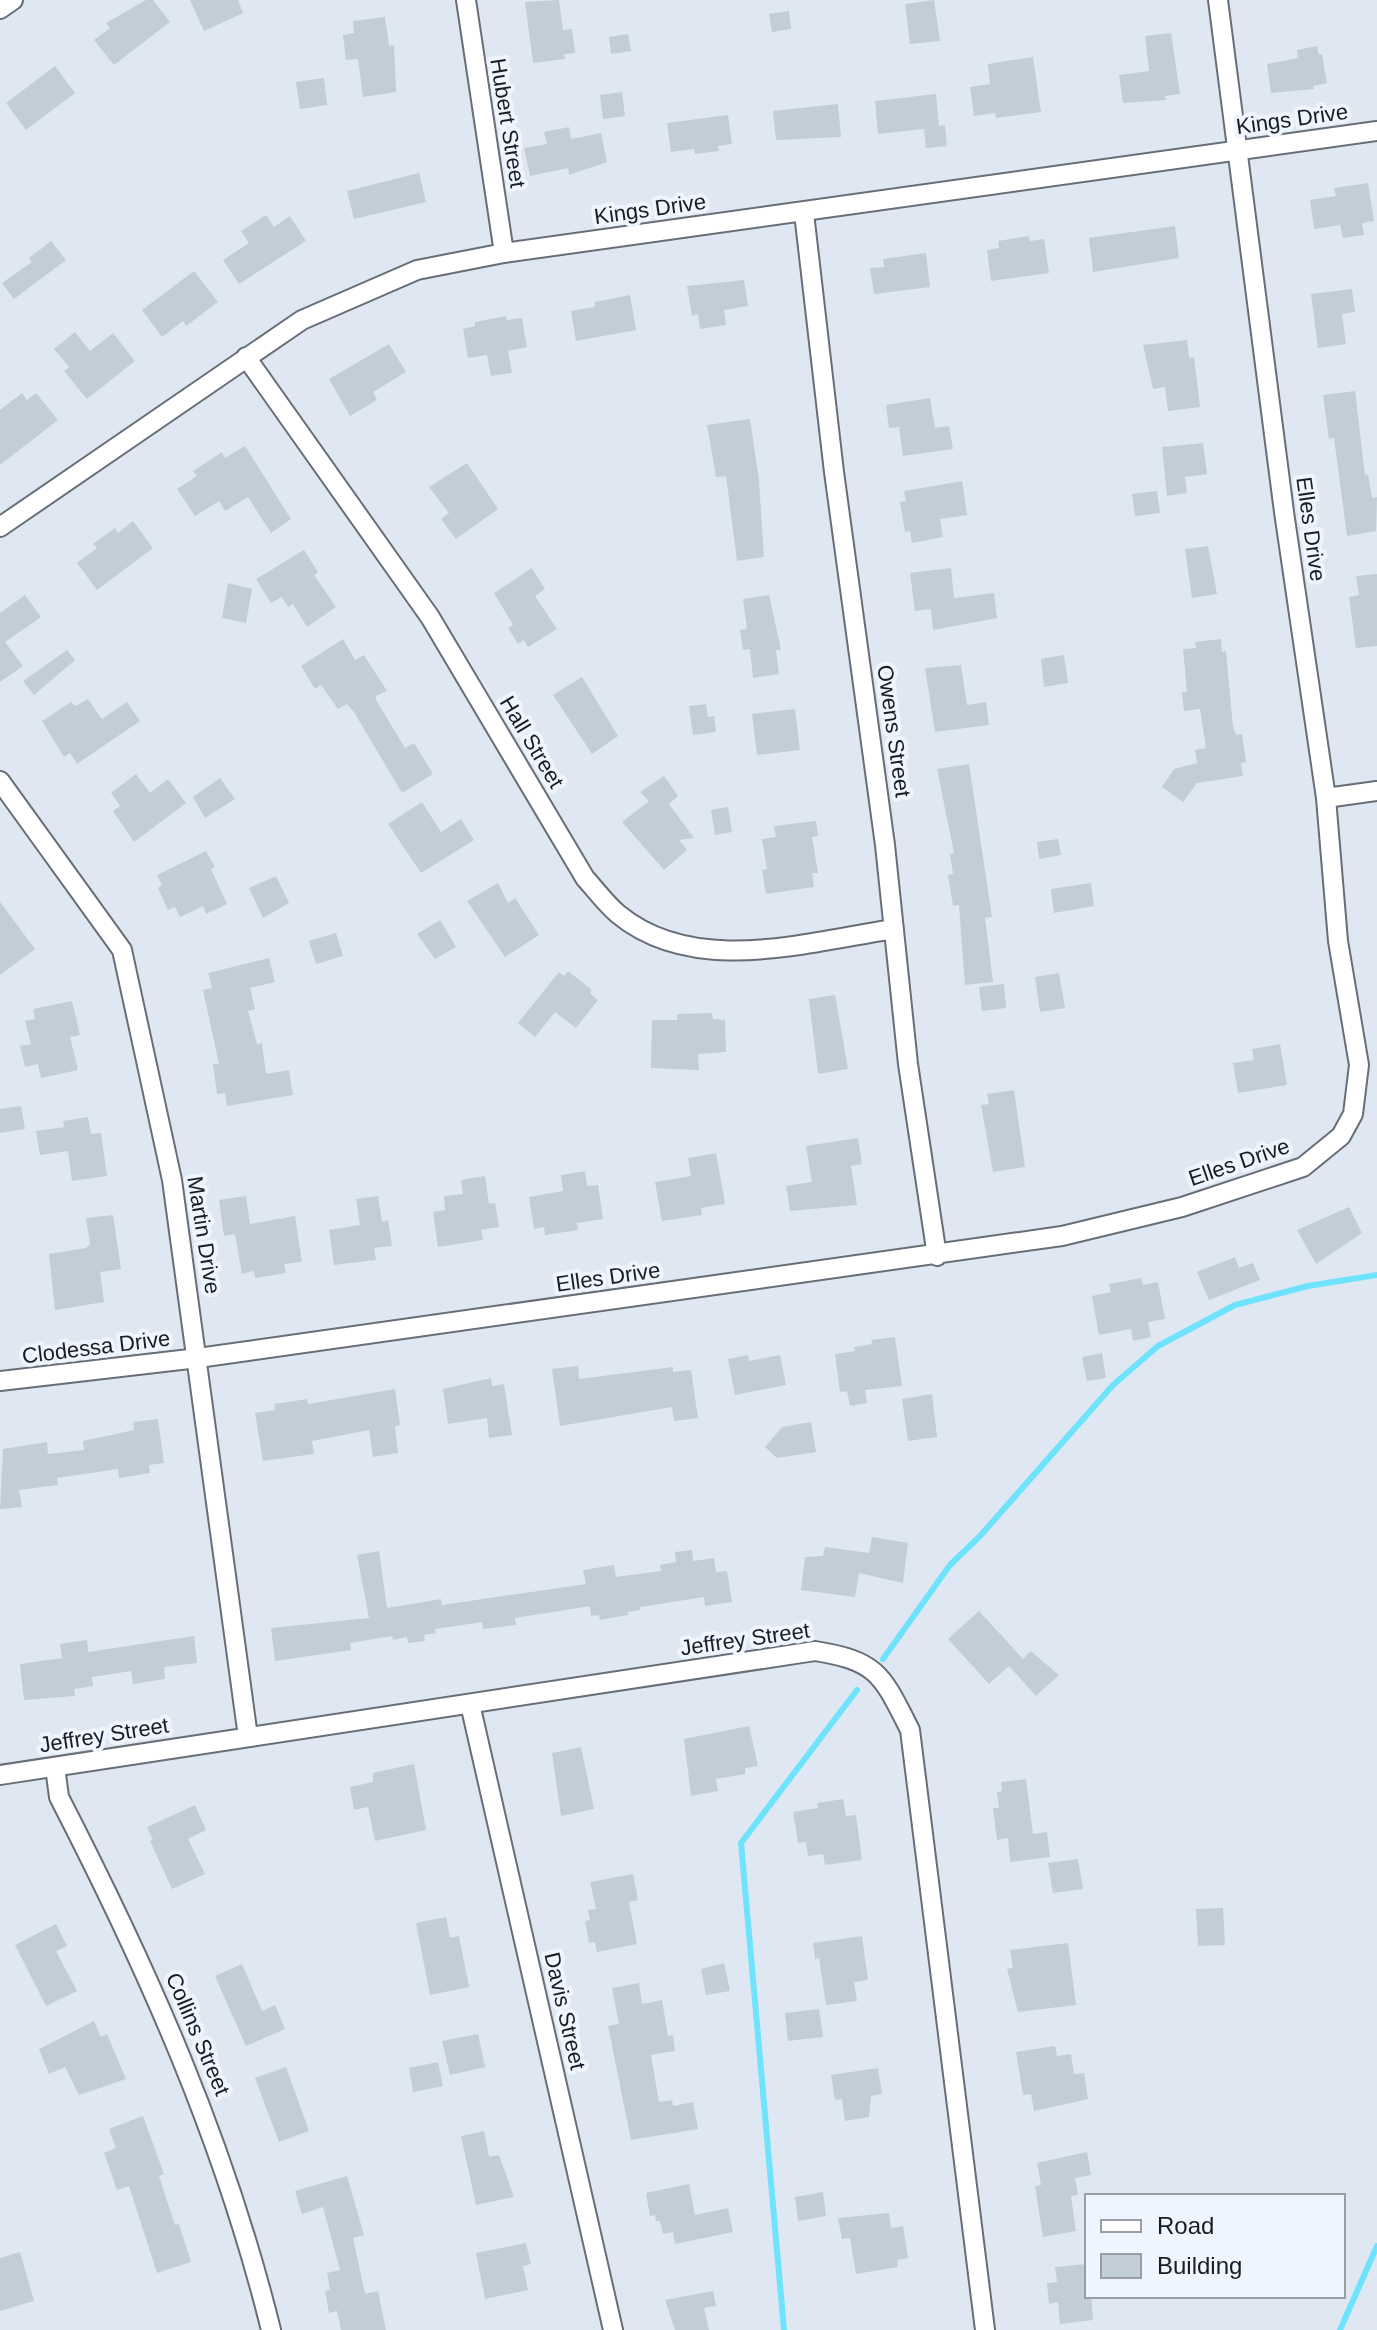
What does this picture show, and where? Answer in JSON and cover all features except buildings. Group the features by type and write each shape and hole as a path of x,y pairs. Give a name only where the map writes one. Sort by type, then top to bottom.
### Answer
{"street":[{"path":"0,9 13,0"},
{"name":"Hubert Street","path":"466,0 504,253"},
{"name":"Elles Drive","path":"198,1358 1062,1236 1182,1207 1303,1167 1341,1136 1353,1114 1359,1065 1338,941 1326,798 1257,311 1218,0"},
{"name":"Kings Drive","path":"0,527 302,320 417,270 504,253 1377,131"},
{"name":"Owens Street","path":"804,213 894,929 908,1064 937,1256"},
{"name":"Hall Street","path":"246,357 430,617 585,878 618,915 662,940 711,950 762,949 894,929"},
{"name":"Martin Drive","path":"0,781 122,950 172,1180 248,1737"},
{"path":"1326,798 1377,791"},
{"name":"Clodessa Drive","path":"0,1381 198,1358"},
{"name":"Jeffrey Street","path":"0,1775 815,1651 868,1665 887,1684 910,1730 985,2330"},
{"name":"Davis Street","path":"470,1704 613,2330"},
{"name":"Collins Street","path":"55,1767 59,1797 156,1994 208,2118 271,2330"}],"waterway":[{"path":"883,1659 950,1565 980,1536 1113,1385 1158,1346 1235,1305 1308,1286 1377,1275"},
{"path":"784,2330 741,1843 857,1690"},
{"path":"1340,2330 1377,2246"}]}
